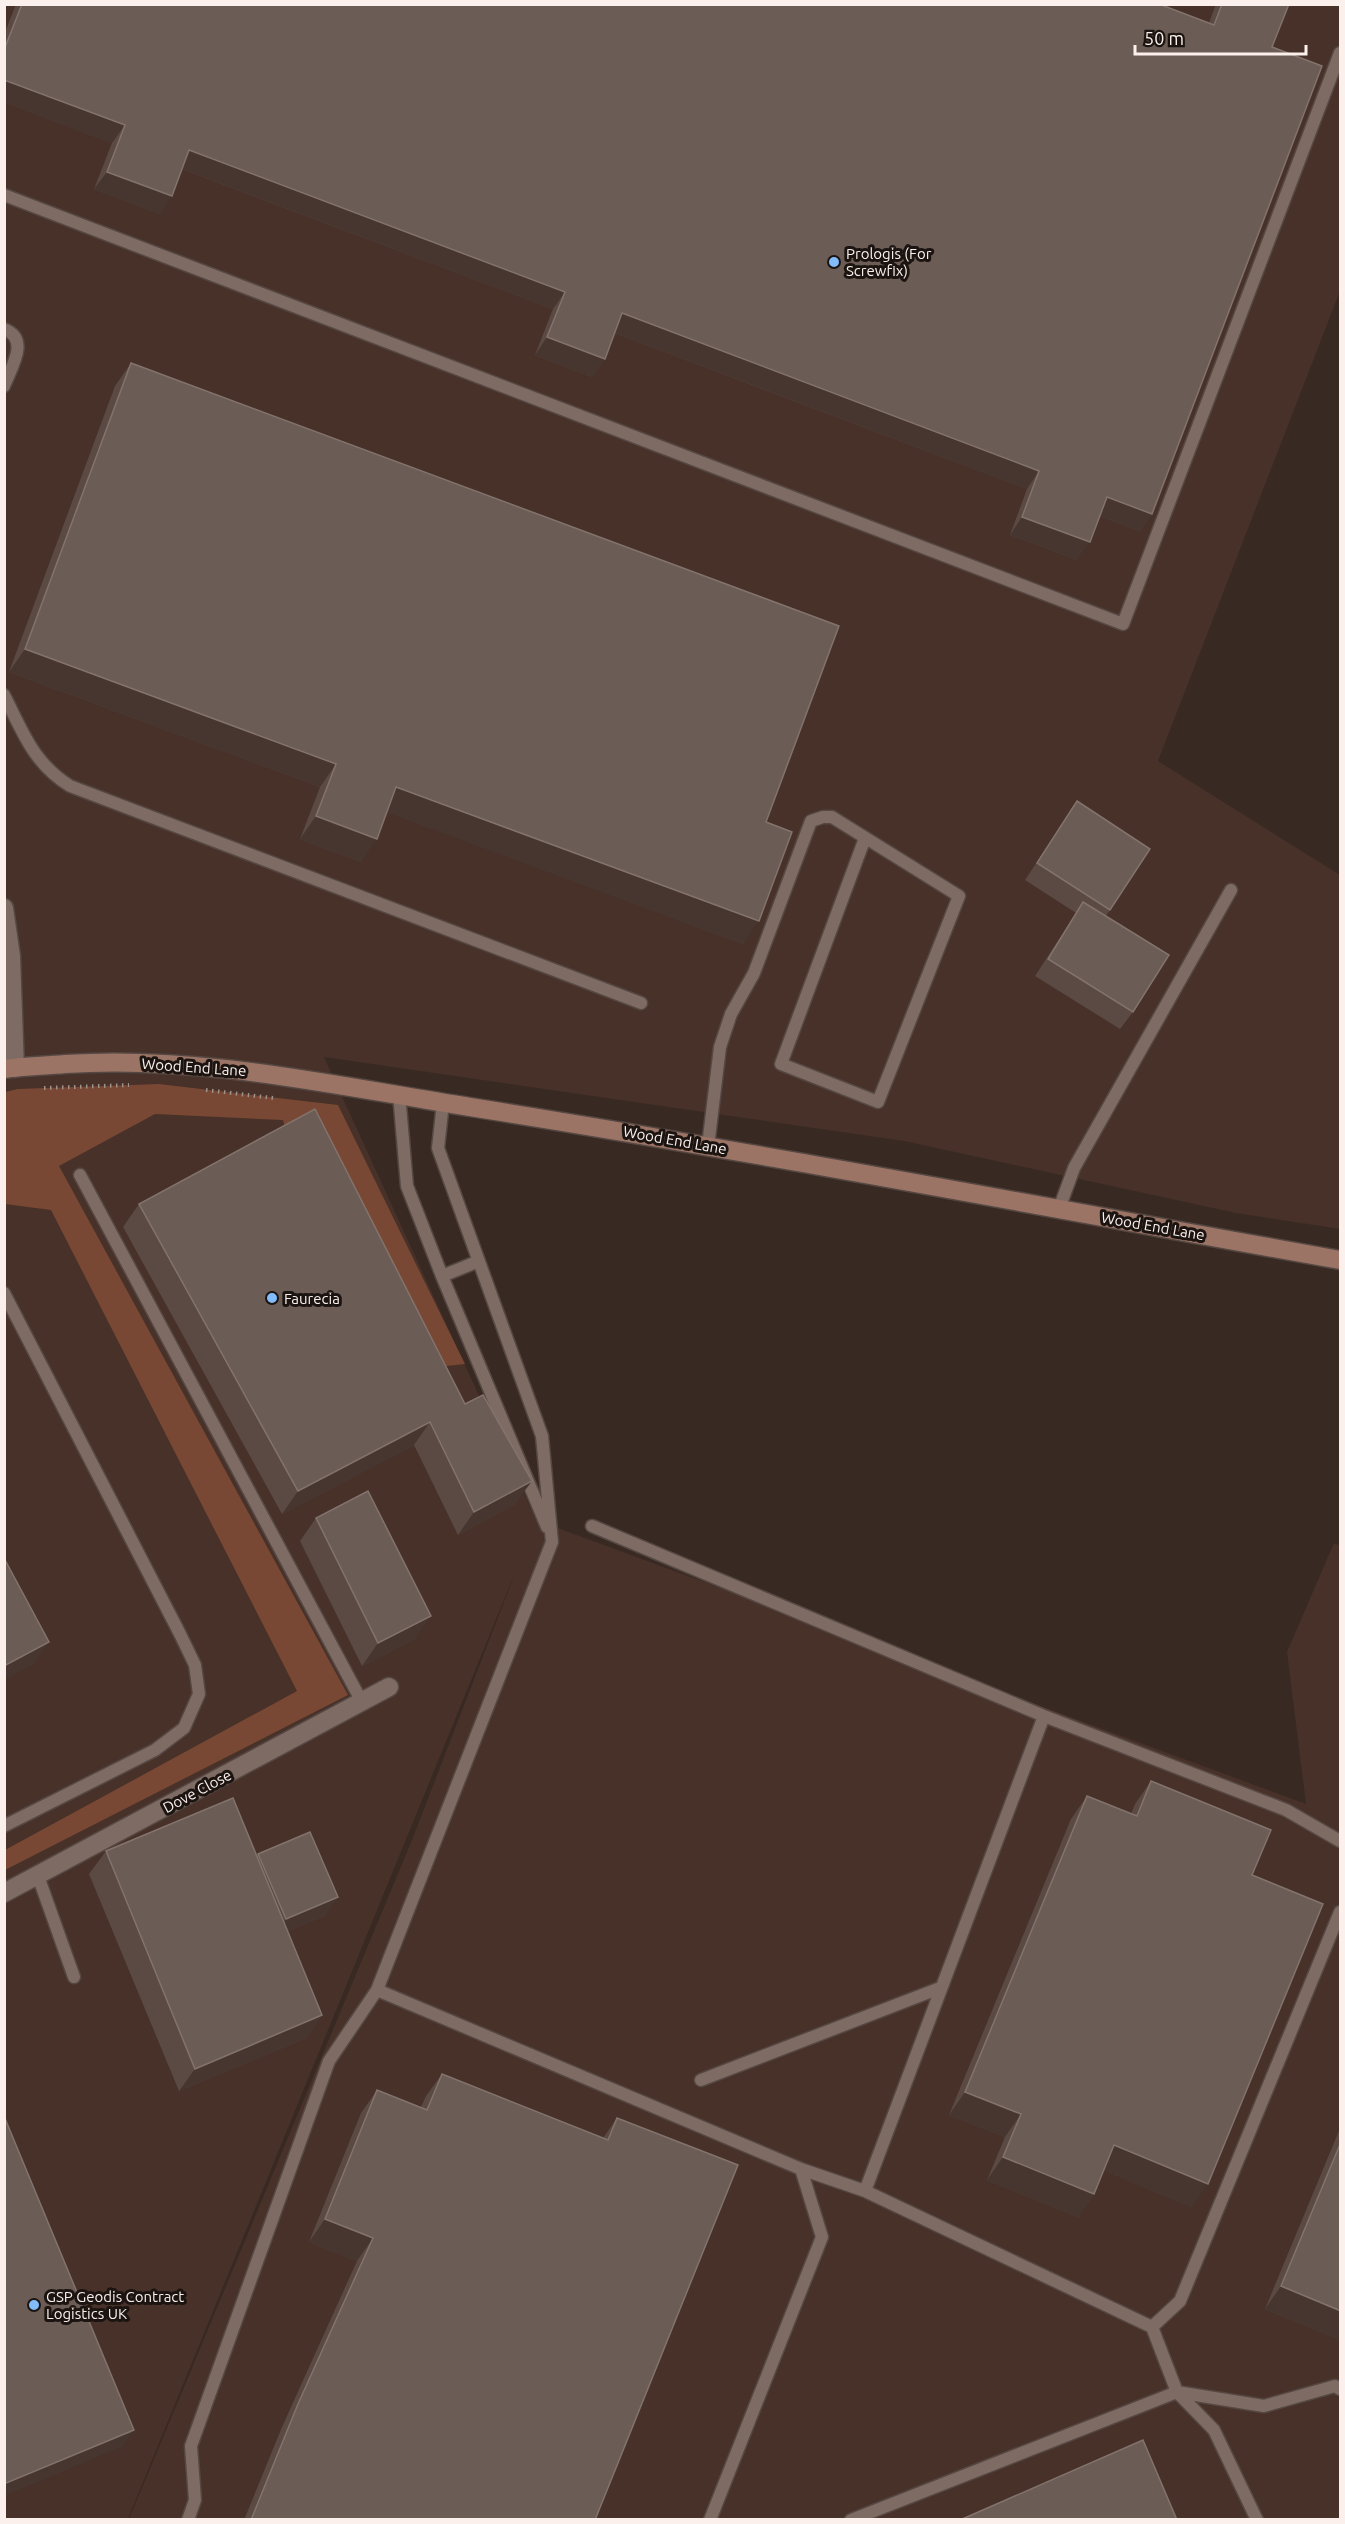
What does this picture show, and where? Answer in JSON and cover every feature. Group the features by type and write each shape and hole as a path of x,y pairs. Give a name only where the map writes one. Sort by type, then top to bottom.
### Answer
{"street":[{"path":"4,908 11,956 10,1069"},
{"name":"Wood End Lane","path":"10,1069 93,1062 156,1062 220,1067 708,1146 1341,1260"},
{"name":"Dove Close","path":"4,1893 389,1688"}],"lane":[{"path":"4,195 1122,624 1341,54"},
{"path":"4,328 18,339 19,346 7,369 4,386"},
{"path":"4,694 37,758 52,775 70,786 641,1003"},
{"path":"708,1146 720,1047 730,1014 754,973 811,821 823,817 832,817 959,896 878,1102 781,1064 865,838"},
{"path":"1059,1209 1074,1168 1232,890"},
{"path":"399,1095 407,1186 552,1542"},
{"path":"188,2520 195,2500 190,2446 329,2061 377,1990 552,1542 542,1436 438,1148 443,1103"},
{"path":"80,1175 362,1702"},
{"path":"442,1276 479,1261"},
{"path":"4,1293 180,1634 195,1665 199,1694 184,1728 155,1750 6,1824"},
{"path":"592,1526 1044,1716 1286,1810 1341,1841"},
{"path":"865,2191 1044,1716"},
{"path":"38,1876 74,1977"},
{"path":"1152,2327 1180,2301 1341,1912"},
{"path":"700,2080 940,1988"},
{"path":"377,1990 801,2169 865,2191 1152,2327 1177,2392 1214,2430 1257,2520"},
{"path":"710,2520 822,2237 801,2169"},
{"path":"851,2520 1177,2392 1264,2406 1335,2386 1341,2389"}],"path":[{"path":"41,1088 135,1085"},
{"path":"204,1090 282,1099"}],"shaded area":[{"path":"5,5 1340,5 1340,291 1158,761 1340,875 1340,1229 1236,1213 904,1141 324,1057 536,1520 1306,1804 1287,1652 1334,1543 1340,1546 1340,2519 129,2519 412,1840 517,1568 128,2519 5,2520"},
{"path":"159,1084 338,1105 465,1364 418,1369 288,1138 283,1120 155,1114 59,1166 348,1695 5,1870 5,1850 297,1691 51,1210 5,1204 5,1092 18,1089"}],"building":[{"name":"Prologis (For Screwfix)","path":"22,4 1159,4 1214,25 1222,4 1289,4 1272,47 1322,66 1152,514 1107,497 1090,542 1022,517 1039,471 622,313 605,359 547,337 565,292 189,150 172,196 107,172 125,125 4,80 4,50"},
{"path":"131,363 839,626 766,822 792,832 759,921 396,787 377,839 316,816 336,764 25,649"},
{"path":"1077,801 1150,849 1110,910 1037,863"},
{"path":"1083,902 1169,955 1133,1012 1048,959"},
{"name":"Faurecia","path":"315,1109 465,1404 483,1395 532,1481 474,1512 430,1422 298,1491 139,1204"},
{"path":"368,1491 431,1616 378,1643 316,1518"},
{"path":"4,1558 49,1642 4,1666"},
{"path":"1151,1781 1271,1830 1252,1875 1323,1904 1208,2184 1114,2145 1094,2194 1003,2157 1021,2114 965,2092 1087,1796 1137,1816"},
{"path":"233,1798 322,2015 195,2069 106,1851"},
{"path":"310,1832 338,1897 286,1919 258,1854"},
{"path":"442,2074 608,2140 617,2118 738,2165 595,2520 251,2520 298,2404 373,2238 325,2219 377,2090 427,2110"},
{"name":"GSP Geodis Contract Logistics UK","path":"4,2116 134,2430 4,2484"},
{"path":"1341,2142 1341,2311 1281,2286"},
{"path":"1143,2440 1177,2520 960,2520"}],"place":[{"name":"Prologis (For Screwfix)","path":"834,262"},
{"name":"Faurecia","path":"272,1298"},
{"name":"GSP Geodis Contract Logistics UK","path":"34,2305"}]}
